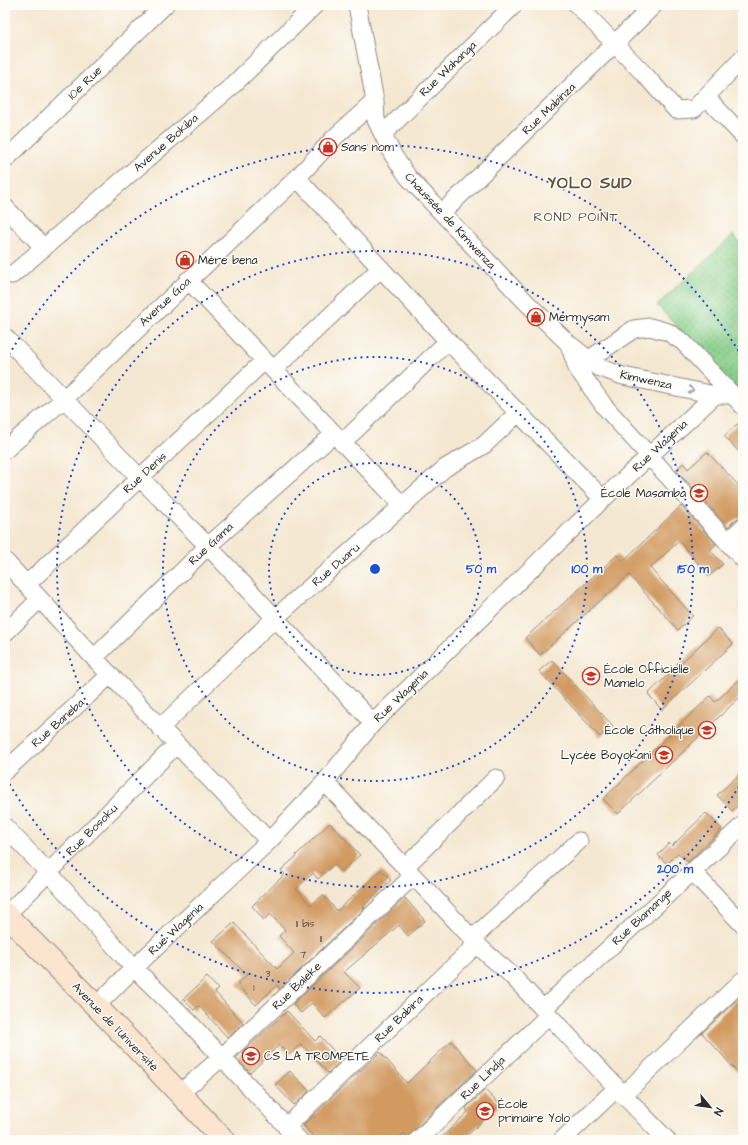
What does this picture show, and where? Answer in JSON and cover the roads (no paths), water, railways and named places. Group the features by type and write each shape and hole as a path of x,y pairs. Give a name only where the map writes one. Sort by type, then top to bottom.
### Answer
{"main road":[{"name":"Avenue de l’Université","path":"6,915 96,1006 179,1094 217,1138"}],"street":[{"name":"10e Rue","path":"5,160 165,5"},
{"name":"Avenue Bokiba","path":"12,274 231,88 314,5"},
{"name":"Chaussée de Kimwenza","path":"357,5 376,120 393,155 408,177 526,302 568,344"},
{"name":"Rue Wahanga","path":"382,134 514,5"},
{"path":"577,5 616,44 676,110 694,109 743,58"},
{"name":"Rue Mabinza","path":"442,212 616,44 654,5"},
{"path":"706,98 743,136"},
{"name":"Avenue Goa","path":"5,450 64,399 297,178 335,137 374,101"},
{"path":"297,178 448,340 603,499"},
{"path":"5,207 44,248"},
{"name":"Rue Denis","path":"26,585 140,478 381,268"},
{"path":"188,280 403,506"},
{"path":"588,360 634,329 650,327 668,332 683,342 733,395"},
{"path":"5,337 140,478 208,546 373,723"},
{"name":"Rue Gama","path":"94,658 208,546 338,438 448,340"},
{"path":"568,344 577,368 586,384 743,559"},
{"name":"Kimwenza","path":"568,344 598,367 623,376 733,395"},
{"name":"Rue Wagenia","path":"96,1006 134,968 269,841 325,782 373,723 603,499 650,457 733,395"},
{"name":"Rue Duaru","path":"160,728 275,618 445,468 484,445 519,412"},
{"path":"727,542 743,527"},
{"path":"5,561 110,675 269,841"},
{"path":"5,633 40,600"},
{"name":"Rue Baneba","path":"5,771 110,675"},
{"name":"Rue Bosoku","path":"6,915 176,745"},
{"name":"Rue Baleke","path":"179,1094 221,1058 409,872 496,778"},
{"path":"325,782 475,941 514,978 619,1092 667,1140"},
{"name":"Rue Biamange","path":"546,1012 692,871 743,825"},
{"path":"5,827 49,873 134,968 187,1020 299,1140"},
{"name":"Rue Babira","path":"286,1127 579,841"},
{"path":"692,871 743,925"},
{"path":"562,1140 619,1092 743,980"},
{"name":"Rue Lindja","path":"418,1140 546,1012"}],"place":[{"name":"Sans nom","path":"328,147"},
{"name":"Mère bena","path":"185,260"},
{"name":"Mermysam","path":"536,317"},
{"name":"École Masamba","path":"699,493"},
{"name":"École Officielle Mamelo","path":"591,676"},
{"name":"École Catholique","path":"707,730"},
{"name":"Lycée Boyokani","path":"664,755"},
{"name":"CS LA TROMPETE","path":"251,1056"},
{"name":"École primaire Yolo","path":"485,1111"}],"district":[{"name":"YOLO SUD","path":"590,183"},
{"name":"ROND POINT","path":"576,217"}]}
